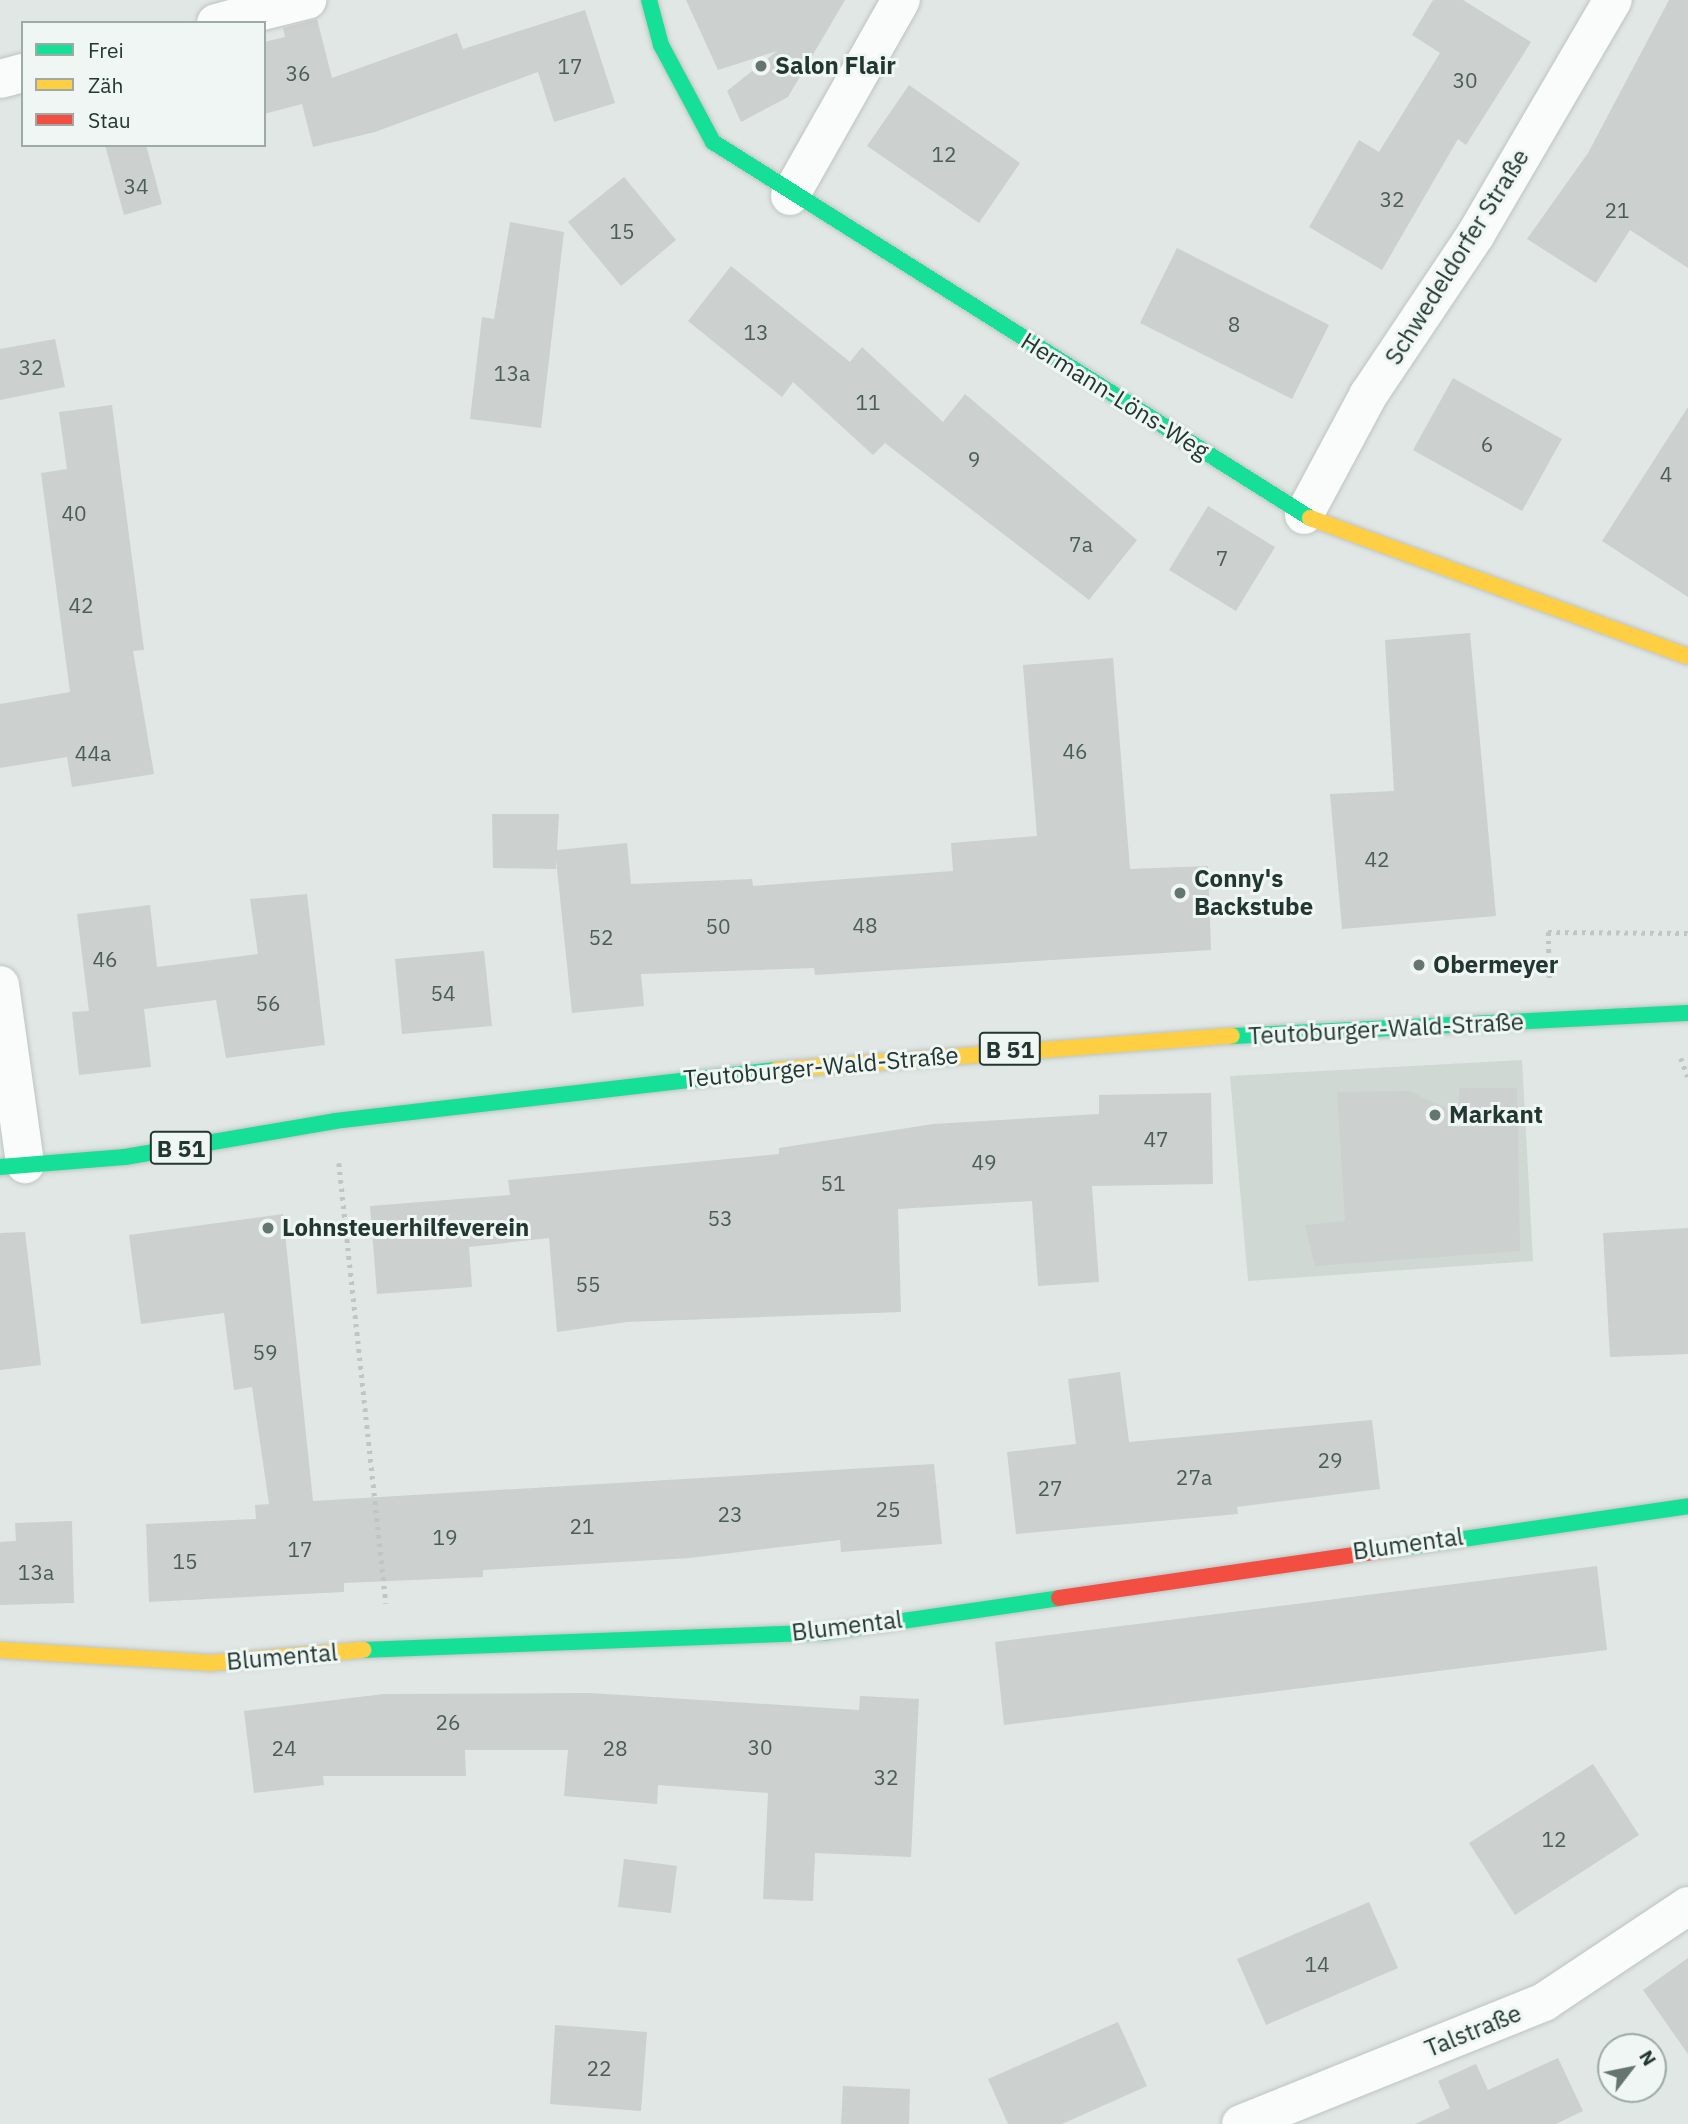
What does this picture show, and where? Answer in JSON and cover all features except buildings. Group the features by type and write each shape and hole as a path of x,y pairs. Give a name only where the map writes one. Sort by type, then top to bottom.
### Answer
{"street":[{"path":"220,21 253,6 307,0"},
{"name":"Hermann-Löns-Weg","path":"649,0 661,45 713,142 789,196 1304,515 1401,556 1688,656"},
{"path":"789,196 901,0"},
{"name":"Schwedeldorfer Straße","path":"1304,515 1369,394 1476,234 1612,0"},
{"path":"0,79 21,74"},
{"path":"0,985 13,1166"},
{"name":"Teutoburger-Wald-Straße","path":"13,1166 125,1157 335,1121 1035,1046 1688,1013"},
{"name":"Blumental","path":"0,1650 210,1663 391,1648 827,1632 1688,1506"},
{"name":"Talstraße","path":"1241,2124 1544,2002 1688,1906"}],"path":[{"path":"1551,1020 1548,932 1688,933"},
{"path":"335,1121 391,1648"}],"shaded area":[{"path":"1522,1060 1533,1261 1248,1281 1230,1076"}],"traffic: fast":[{"path":"649,0 661,45 713,142 1310,518"},
{"path":"1232,1036 1688,1013"},
{"path":"0,1167 125,1157 335,1121 776,1070"},
{"path":"1388,1550 1688,1506"},
{"path":"363,1650 827,1632 1059,1598"}],"traffic: slow":[{"path":"1310,518 1688,656"},
{"path":"776,1070 1232,1036"},
{"path":"0,1650 210,1663 363,1650"}],"traffic: jam":[{"path":"1059,1598 1388,1550"}],"place":[{"name":"Salon Flair","path":"761,66"},
{"name":"Conny's Backstube","path":"1180,893"},
{"name":"Obermeyer","path":"1419,965"},
{"name":"Markant","path":"1435,1115"},
{"name":"Lohnsteuerhilfeverein","path":"268,1228"}]}
